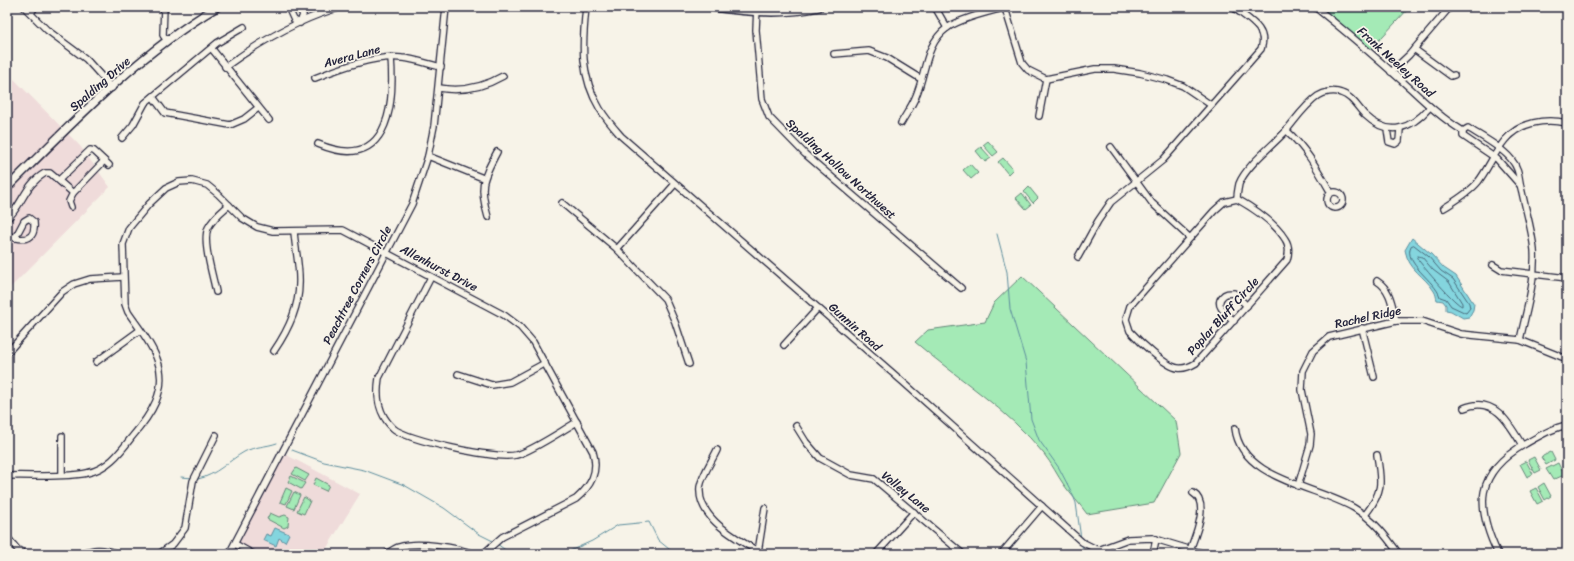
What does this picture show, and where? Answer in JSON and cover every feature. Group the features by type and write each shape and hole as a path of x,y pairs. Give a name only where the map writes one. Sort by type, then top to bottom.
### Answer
{"main road":[{"name":"Spalding Drive","path":"7,188 64,130 112,88 167,41 217,7"},
{"path":"713,7 794,12 819,7"}],"street":[{"path":"24,7 47,30 86,59 112,88"},
{"path":"31,13 36,7"},
{"path":"164,7 163,35 167,41"},
{"path":"288,7 294,20 300,23"},
{"path":"299,7 303,15 300,23"},
{"path":"225,67 253,47 300,23 342,7"},
{"name":"Peachtree Corners Circle","path":"229,554 412,204 428,156 439,88 446,7"},
{"name":"Gunnin Road","path":"586,7 583,29 584,60 588,85 601,111 621,136 675,184 818,308 1082,542 1102,552 1128,539 1140,537 1156,539 1205,554"},
{"path":"935,7 947,28"},
{"path":"901,123 916,96 929,53 936,39 947,28 962,21 1007,7 1022,63 1028,70 1046,79 1095,69 1120,70 1167,80 1183,86 1211,105"},
{"path":"1078,257 1098,221 1111,202 1163,160 1261,49 1263,44 1261,30 1233,7"},
{"name":"Frank Neeley Road","path":"1315,7 1378,59 1390,72 1430,107 1463,131 1463,136 1511,159 1520,173 1520,185 1534,248 1534,274 1520,340"},
{"path":"1390,72 1414,49 1450,7"},
{"name":"Spalding Hollow Northwest","path":"757,10 762,99 769,117 805,154 961,288"},
{"path":"122,138 133,125 140,109 153,97 212,49 217,43 244,27"},
{"path":"212,49 269,120"},
{"path":"1414,49 1451,76 1454,75"},
{"path":"834,54 869,51 887,58 921,79"},
{"path":"318,144 329,148 354,151 369,147 378,139 385,125 391,92 391,57"},
{"name":"Avera Lane","path":"315,78 332,71 391,57 404,58 441,67"},
{"path":"439,88 455,91 470,89 492,83 502,76"},
{"path":"1039,116 1046,79"},
{"path":"1237,199 1239,184 1246,173 1286,130 1301,111 1319,96 1329,92 1342,93 1353,100 1366,116 1387,129 1400,129 1417,121 1430,107"},
{"path":"153,97 165,113 230,125 244,119 258,108"},
{"path":"1444,208 1472,188 1505,140 1523,127 1548,120 1567,123"},
{"name":"Frank Neeley Road","path":"1463,131 1468,128 1497,153 1502,164 1520,185"},
{"path":"1387,129 1388,139 1392,144 1399,141 1400,129"},
{"path":"1286,130 1300,143 1309,155 1331,193"},
{"path":"1111,146 1152,203 1190,238"},
{"path":"59,180 90,150 94,151 107,163 73,193 68,201 71,207"},
{"path":"488,217 483,199 483,178 497,152"},
{"path":"428,156 483,178"},
{"path":"7,219 13,213 27,188 41,175 50,173 73,193"},
{"name":"Allenhurst Drive","path":"7,476 86,473 104,467 118,454 152,412 160,392 161,376 157,358 125,304 123,277 124,244 129,228 166,188 185,181 200,183 207,185 242,218 257,227 273,231 343,230 504,315 520,327 533,342 593,452 596,462 593,479 586,491 576,499 502,537 483,554"},
{"path":"617,249 675,184"},
{"name":"Poplar Bluff Circle","path":"1237,199 1247,204 1273,226 1286,239 1289,251 1288,260 1196,363 1188,367 1179,368 1170,366 1135,336 1127,325 1127,313 1130,306 1190,238 1224,202 1237,199"},
{"path":"562,203 617,249 665,299 675,322 689,364"},
{"path":"216,292 206,244 208,229 215,218 229,205"},
{"path":"274,351 293,315 298,299 300,283 294,231"},
{"path":"7,235 15,238"},
{"path":"1493,265 1501,270 1567,278"},
{"path":"7,353 62,292 74,284 90,279 123,277"},
{"path":"431,277 379,378 376,393 379,406 385,419 393,429 422,440 495,456 515,456 577,422"},
{"path":"1377,281 1385,286 1388,291 1396,321"},
{"path":"1234,321 1220,306 1219,301 1222,296 1228,293 1234,293 1247,306"},
{"path":"784,345 818,308"},
{"name":"Rachel Ridge","path":"1298,486 1310,445 1311,434 1302,390 1303,371 1308,358 1313,351 1329,338 1362,328 1396,321 1422,321 1461,334 1520,340 1567,359"},
{"path":"1362,328 1374,377"},
{"path":"96,362 140,330"},
{"path":"458,374 492,385 510,382 545,364"},
{"path":"1464,408 1473,404 1487,406 1496,410 1506,419 1522,445"},
{"path":"1498,554 1485,523 1483,510 1486,486 1496,466 1503,458 1522,445 1555,427 1567,425"},
{"name":"Volley Lane","path":"796,426 806,442 820,458 851,475 874,479 963,554"},
{"path":"1235,428 1236,440 1256,463 1273,476 1330,496 1364,515 1388,538 1399,554"},
{"path":"159,554 173,544 185,528 193,481 216,435"},
{"path":"62,436 62,474"},
{"path":"717,450 700,487 705,508 712,519 760,553 765,508"},
{"path":"1364,515 1375,502 1381,486 1377,455"},
{"path":"1190,550 1201,515 1200,503 1196,495 1193,494"},
{"path":"1001,554 1042,506"},
{"path":"876,554 914,512"},
{"path":"7,537 18,550 25,554"},
{"path":"1153,554 1156,539"},
{"path":"235,544 253,554"},
{"path":"386,554 399,547 411,545 463,549 473,554"},
{"path":"77,554 94,549 106,550 116,554"}],"shaded area":[{"path":"7,72 80,146 110,187 7,291"},
{"path":"281,452 360,494 323,554 257,554 236,542"}],"green space":[{"path":"1315,7 1410,7 1368,52"},
{"path":"988,141 998,152 993,156 983,145"},
{"path":"981,147 991,158 985,162 976,151"},
{"path":"1003,158 1013,169 1008,174 998,162"},
{"path":"970,164 978,173 971,179 963,170"},
{"path":"1029,187 1038,198 1033,203 1024,192"},
{"path":"1022,193 1031,205 1026,209 1016,198"},
{"path":"1022,276 1176,421 1181,453 1154,503 1087,514 1064,485 1047,458 1015,423 915,342 928,330 985,322 994,303"},
{"path":"1551,452 1555,460 1546,465 1541,457"},
{"path":"1534,457 1541,470 1535,473 1528,460"},
{"path":"1526,461 1533,474 1527,477 1520,464"},
{"path":"1558,463 1564,475 1553,480 1546,469"},
{"path":"296,468 309,475 305,481 292,474"},
{"path":"291,476 305,483 301,489 288,482"},
{"path":"316,478 329,485 326,491 313,485"},
{"path":"1544,483 1551,496 1545,500 1538,487"},
{"path":"286,488 292,491 286,504 280,502"},
{"path":"1536,488 1543,501 1537,504 1530,491"},
{"path":"294,492 300,495 294,509 287,506"},
{"path":"304,497 310,501 304,514 297,511"},
{"path":"270,513 279,517 285,515 289,517 288,526 284,528 267,519"}],"water":[{"path":"1412,238 1431,254 1444,268 1456,276 1474,304 1473,310 1469,317 1463,318 1451,311 1446,310 1446,305 1443,301 1437,300 1435,292 1413,268 1405,250"},
{"path":"275,528 289,534 285,542 279,538 276,546 263,540 266,534 271,536"}],"waterway":[{"path":"997,234 1007,272 1010,309 1026,362 1031,419 1039,440 1059,468 1072,493 1076,503 1081,539"},
{"path":"198,479 217,471 248,450 277,443"},
{"path":"292,450 324,462 364,470 404,485 444,508 479,534 493,541"},
{"path":"181,477 193,478"},
{"path":"563,554 592,541 618,525 649,522 658,540 675,554"},
{"path":"497,544 511,554"},
{"path":"1082,544 1083,554"}]}
